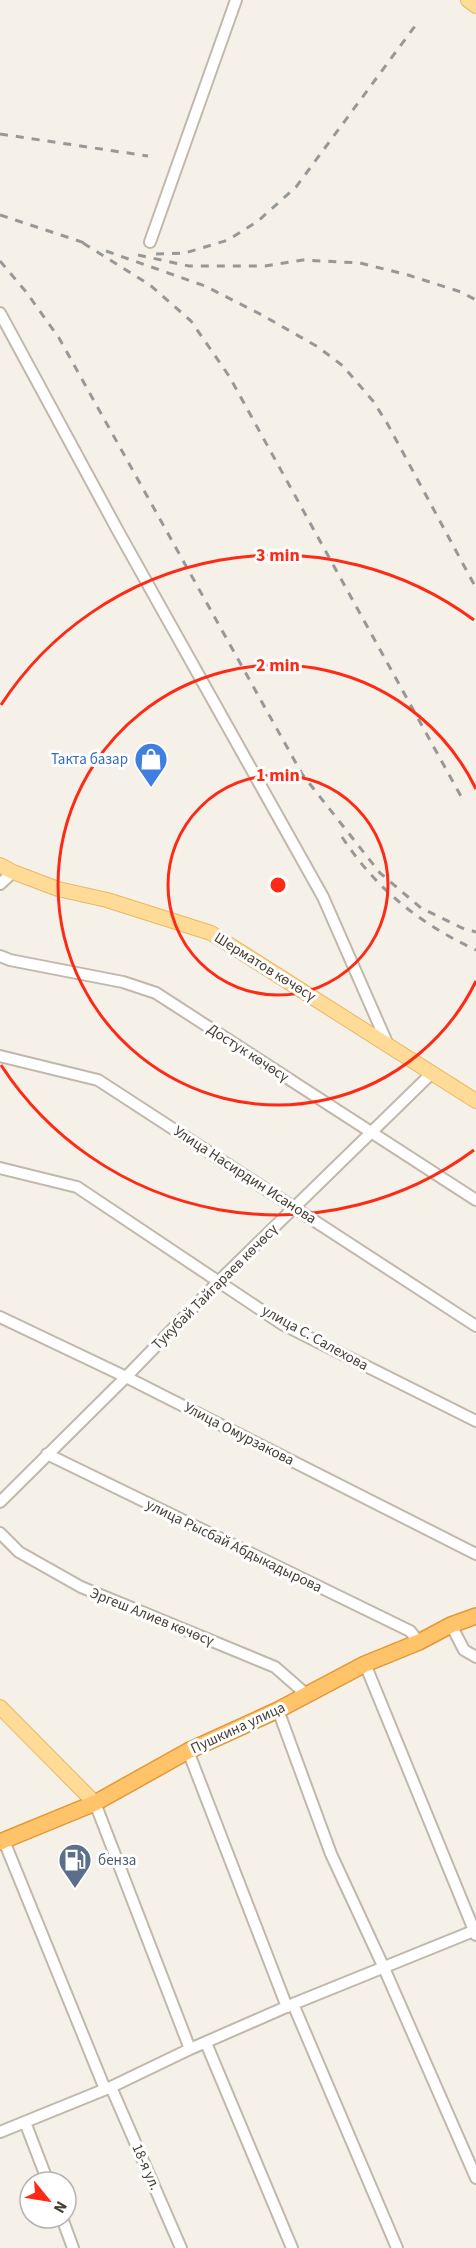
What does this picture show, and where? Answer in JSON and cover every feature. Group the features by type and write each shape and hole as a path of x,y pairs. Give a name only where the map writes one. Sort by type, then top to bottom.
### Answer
{"highway":[{"name":"Пушкина улица","path":"2,1842 95,1803 188,1750 278,1710 365,1664 419,1642 452,1624 476,1616"}],"main road":[{"path":"468,0 476,6"},
{"name":"Шерматов көчөсү","path":"0,865 58,889 107,900 211,933 476,1101"},
{"path":"0,1707 95,1803"}],"street":[{"path":"150,242 236,0"},
{"path":"0,313 118,531 323,897 388,1045"},
{"path":"0,884 13,872"},
{"name":"Достук көчөсү","path":"0,956 10,960 123,982 156,993 476,1200"},
{"name":"Улица Насирдин Исанова","path":"0,1056 98,1080 476,1326"},
{"name":"Тукубай Тайгараев көчөсү","path":"0,1502 219,1281 432,1073"},
{"name":"улица С. Салехова","path":"0,1168 77,1187 282,1324 476,1421"},
{"name":"Улица Омурзакова","path":"0,1317 126,1377 476,1554"},
{"name":"улица Рысбай Абдыкадырова","path":"47,1454 410,1631 419,1642"},
{"name":"Эргеш Алиев көчөсү","path":"0,1533 19,1552 81,1587 275,1667 307,1695"},
{"path":"452,1624 464,1650 476,1657"},
{"path":"0,2131 108,2088 190,2049 290,2006 475,1932 365,1664"},
{"path":"278,1710 331,1854 384,1968 476,2178"},
{"path":"188,1750 290,2006 397,2248"},
{"path":"95,1803 190,2049"},
{"name":"18-я ул.","path":"2,1842 108,2088 182,2248"},
{"path":"206,2043 292,2248"},
{"path":"25,2122 43,2170"},
{"path":"66,2230 73,2248"}],"railway":[{"path":"156,254 185,253 228,240 258,221 296,187 415,26"},
{"path":"0,134 148,156"},
{"path":"0,215 91,245"},
{"path":"83,243 150,285 191,321 229,376 463,800"},
{"path":"106,251 205,286 318,347 343,366 373,401 387,423 476,588"},
{"path":"138,255 189,266 265,266 303,260 360,263 408,275 461,292 476,300"},
{"path":"0,261 27,293 59,338 302,774 380,873 421,908 462,928 476,932"},
{"path":"342,837 369,873 401,903 436,929 476,950"}],"place":[{"name":"Такта базар","path":"151,788"},
{"name":"бенза","path":"75,1889"}]}
